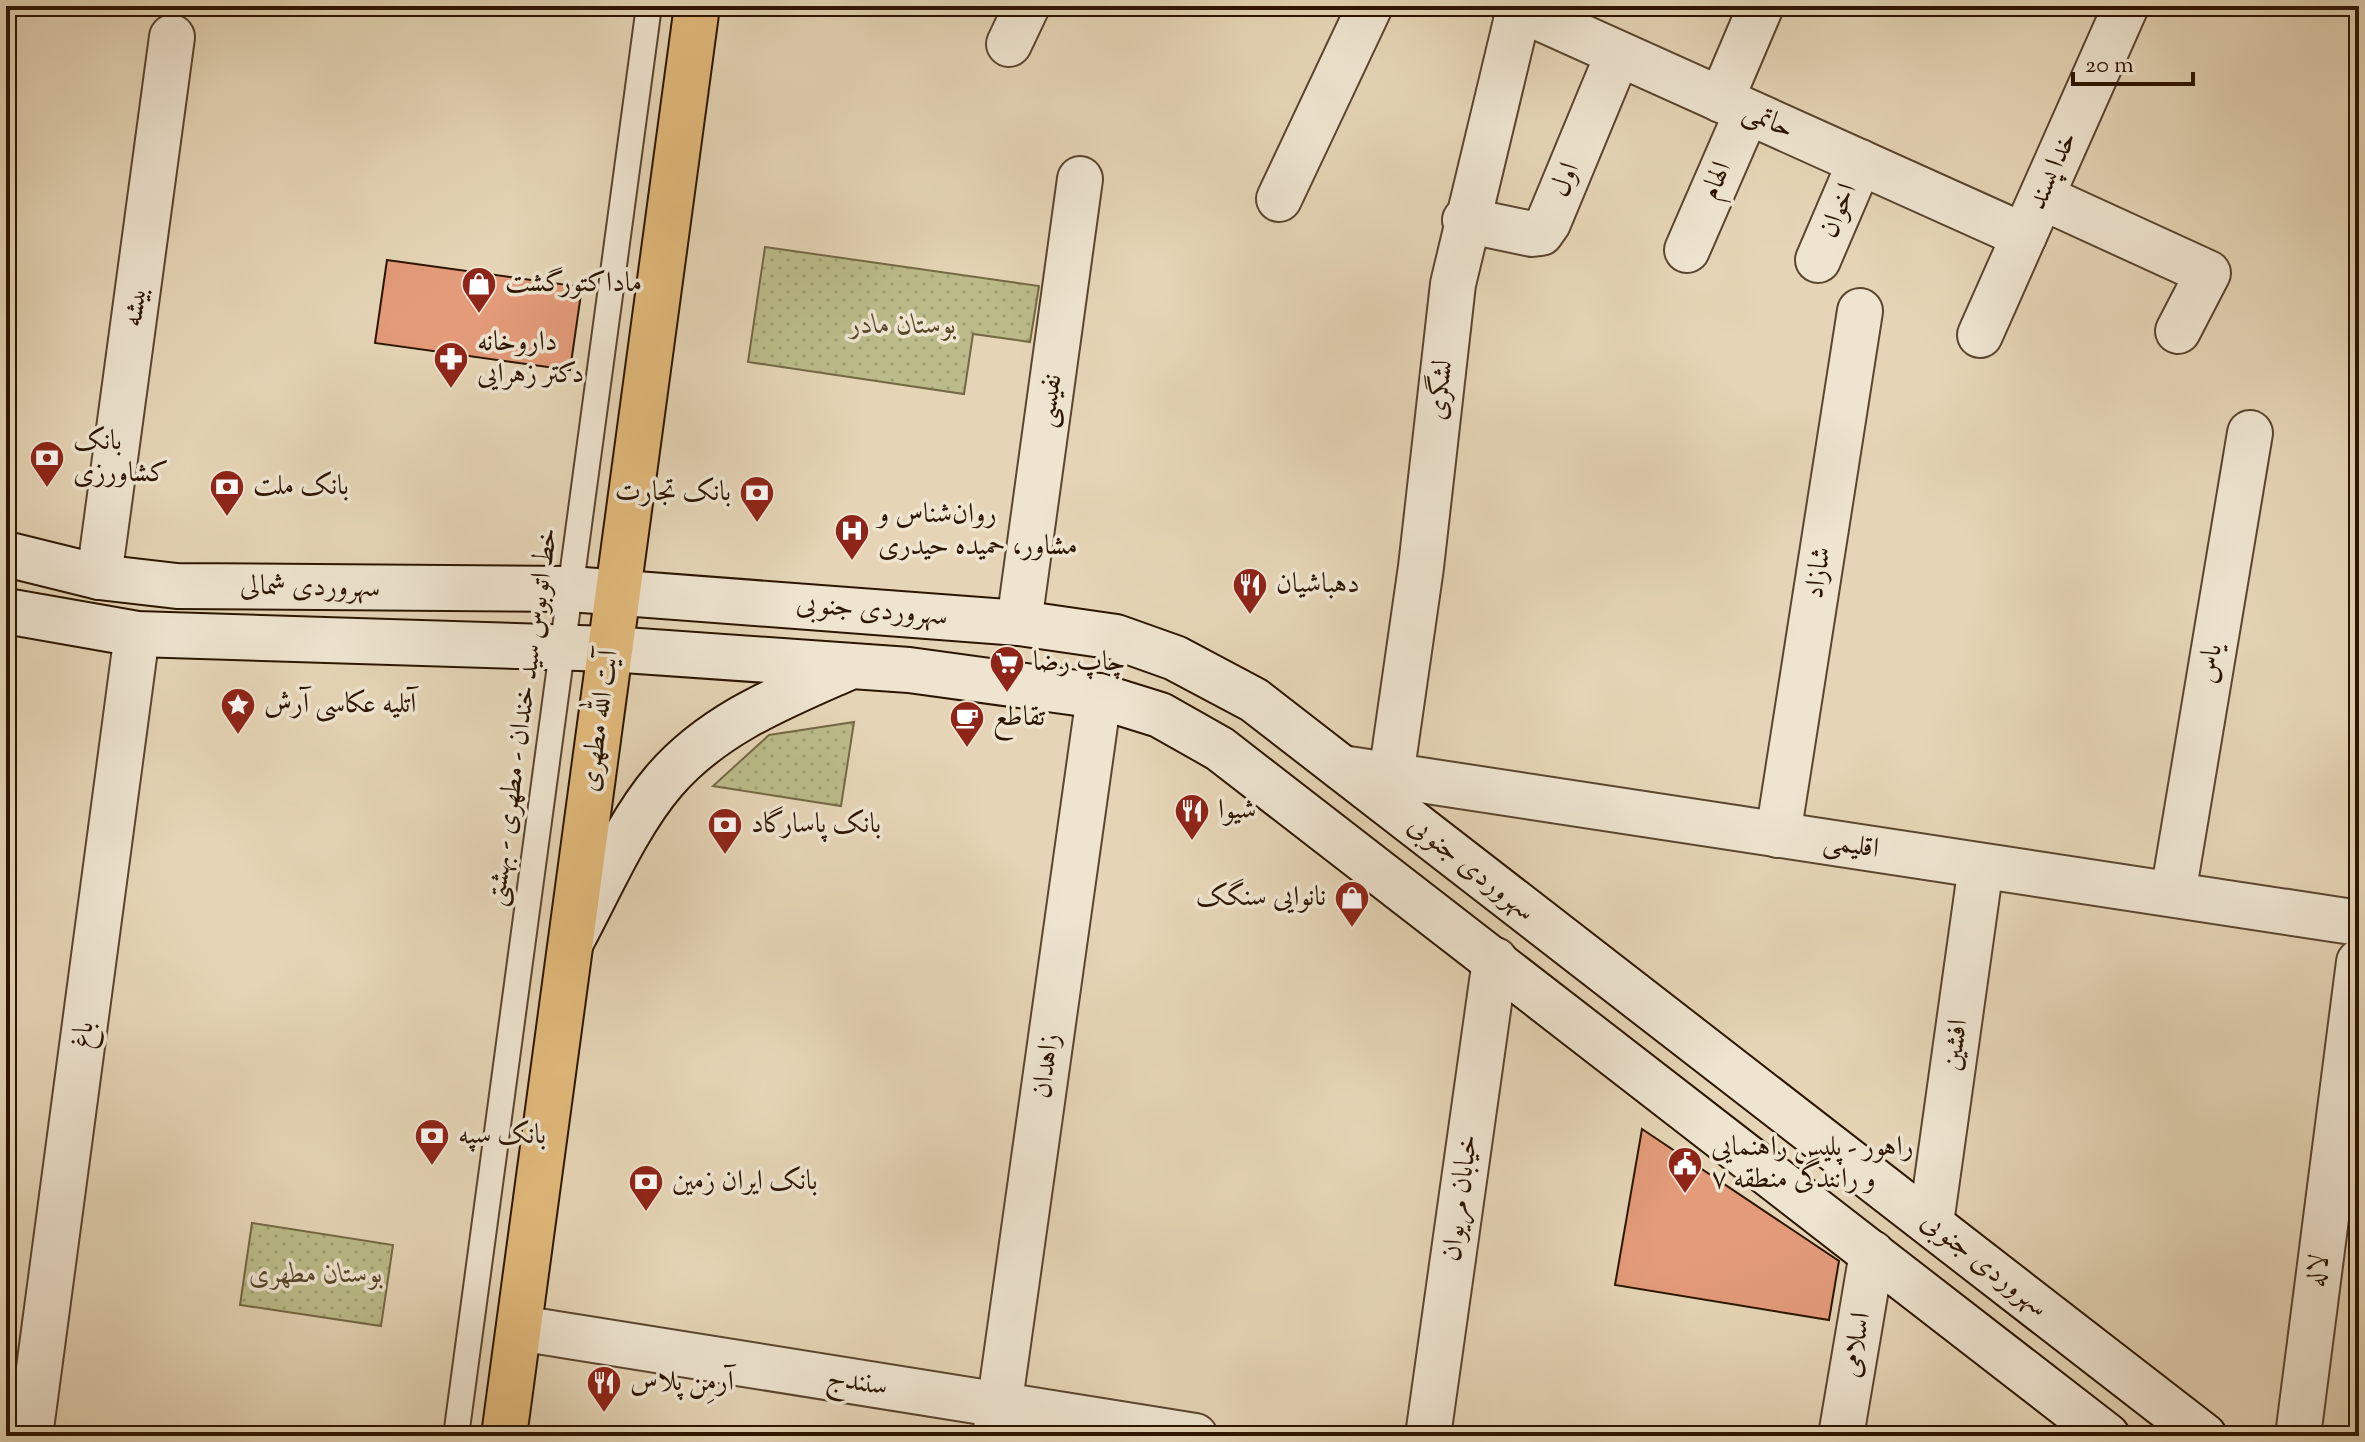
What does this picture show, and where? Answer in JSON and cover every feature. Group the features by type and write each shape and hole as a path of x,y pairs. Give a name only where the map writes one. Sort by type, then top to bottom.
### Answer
{"main road":[{"name":"آیت الله مطهری","path":"504,1436 697,6"}],"street":[{"path":"1279,199 1370,6"},
{"name":"الهام","path":"1687,250 1734,106 1761,6"},
{"name":"خدا پسند","path":"1980,335 2126,6"},
{"name":"حاتمی","path":"1516,7 2024,236"},
{"name":"لشگری","path":"1391,776 1421,567 1453,284 1465,220 1516,7"},
{"name":"بیشه","path":"99,577 172,37"},
{"name":"اول","path":"1465,220 1532,234 1541,233 1548,223 1618,54"},
{"name":"اخوان","path":"1818,260 1860,162"},
{"name":"نفیسی","path":"1019,623 1080,179"},
{"path":"2042,197 2208,273 2178,331"},
{"name":"شازاد","path":"1778,835 1860,311"},
{"name":"یاس","path":"2173,894 2250,433"},
{"name":"سهروردی شمالی","path":"6,554 99,577 177,586 617,592"},
{"name":"سهروردی جنوبی","path":"617,592 1019,623 1116,637 1175,658 1254,700 2204,1436"},
{"name":"سهروردی شمالی","path":"6,611 137,634 610,649"},
{"name":"باغ","path":"30,1436 137,634"},
{"name":"سهروردی جنوبی","path":"610,649 852,665 1099,696 1160,715 1220,749 2107,1436"},
{"path":"570,942 648,804 680,764 736,720 852,665"},
{"name":"زاهدان","path":"997,1421 1099,696"},
{"name":"اقلیمی","path":"1342,768 2359,923"},
{"name":"افشین","path":"1931,1223 1981,866"},
{"path":"1495,960 1529,915"},
{"name":"خیابان مریوان","path":"1428,1436 1495,960"},
{"name":"لاله","path":"2298,1436 2359,962"},
{"name":"اسلامی","path":"1841,1436 1872,1253"},
{"name":"سنندج","path":"519,1328 997,1421 1195,1436"}],"lane":[{"name":"خط اتوبوس سید خندان - مطهری - بهشتی","path":"456,1436 649,6"}],"green space":[{"name":"بوستان مادر","path":"765,247 1039,286 1030,342 973,334 964,394 748,362"},
{"path":"854,722 841,806 713,786 769,735"},
{"name":"بوستان مطهری","path":"252,1223 393,1245 381,1326 240,1305"}],"building":[{"name":"ماداکتورگشت","path":"387,260 582,287 570,370 375,343"},
{"name":"راهور - پلیس راهنمایی و رانندگی منطقه ۷","path":"1642,1129 1839,1261 1829,1320 1615,1285"}],"place":[{"name":"ماداکتورگشت","path":"479,315"},
{"name":"داروخانه دکتر زهرایی","path":"451,390"},
{"name":"بانک کشاورزی","path":"47,489"},
{"name":"بانک ملت","path":"227,518"},
{"name":"بانک تجارت","path":"757,524"},
{"name":"روان‌شناس و مشاور، حمیده حیدری","path":"852,562"},
{"name":"دهباشیان","path":"1250,616"},
{"name":"چاپ رضا","path":"1007,694"},
{"name":"آتلیه عکاسی آرش","path":"238,736"},
{"name":"تقاطع","path":"967,749"},
{"name":"شیوا","path":"1192,842"},
{"name":"بانک پاسارگاد","path":"725,856"},
{"name":"نانوایی سنگک","path":"1352,929"},
{"name":"بانک سپه","path":"432,1167"},
{"name":"راهور - پلیس راهنمایی و رانندگی منطقه ۷","path":"1685,1195"},
{"name":"بانک ایران زمین","path":"646,1213"},
{"name":"آرمِن پلاس","path":"604,1414"}]}
